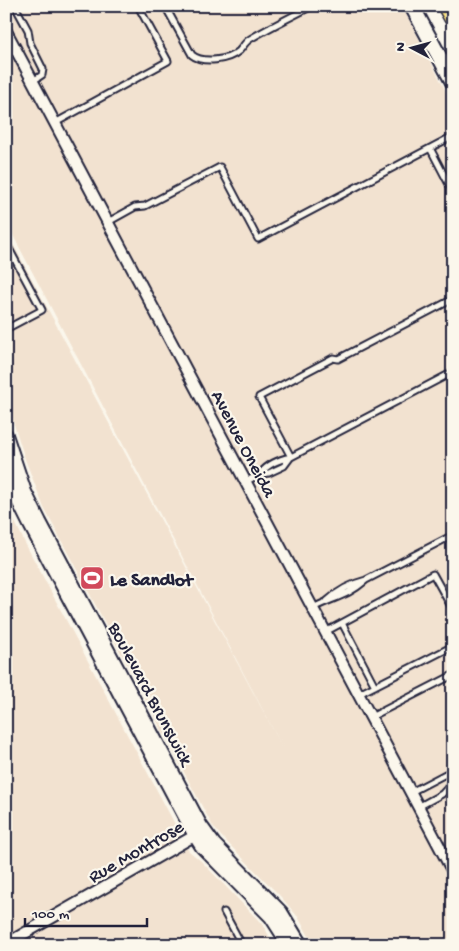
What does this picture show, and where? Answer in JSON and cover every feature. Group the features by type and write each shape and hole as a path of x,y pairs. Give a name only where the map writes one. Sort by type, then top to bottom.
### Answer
{"highway":[{"path":"447,6 453,17"}],"main road":[{"path":"412,6 453,82"}],"street":[{"name":"Avenue Oneida","path":"6,31 453,872"},
{"name":"Boulevard Brunswick","path":"6,435 25,492 199,833 202,846 275,921 289,945"},
{"name":"Boulevard Brunswick","path":"6,467 18,501 30,524 199,833 214,844 281,912 301,945"},
{"name":"Rue Montrose","path":"6,944 199,833"}],"lane":[{"path":"15,6 28,30 30,43 43,69 42,75 33,81"},
{"path":"55,123 168,61 138,6"},
{"path":"165,6 192,55 196,58 207,60 225,57 238,52 248,40 312,6"},
{"path":"108,222 135,207 145,206 220,167 258,239 452,138"},
{"path":"430,148 453,192"},
{"path":"6,243 42,310 6,329"},
{"path":"291,457 258,397 332,358 338,359 453,299"},
{"path":"245,482 260,474 269,473 284,466 291,457 453,372"},
{"path":"313,608 348,593 366,580 453,535"},
{"path":"325,632 434,574 453,610"},
{"path":"342,623 375,686"},
{"path":"358,695 453,646"},
{"path":"370,717 453,675"},
{"path":"411,793 453,770"},
{"path":"418,808 442,794 453,782"},
{"path":"224,912 242,945"}],"shaded area":[{"path":"6,6 402,6 453,105 453,945 314,945 298,917 281,897 212,825 44,508 25,459 6,399 6,231 284,750 6,222"},
{"path":"6,503 25,543 176,826 177,834 189,851 263,925 274,945 6,945"}],"place":[{"name":"Le Sandlot","path":"92,578"}]}
